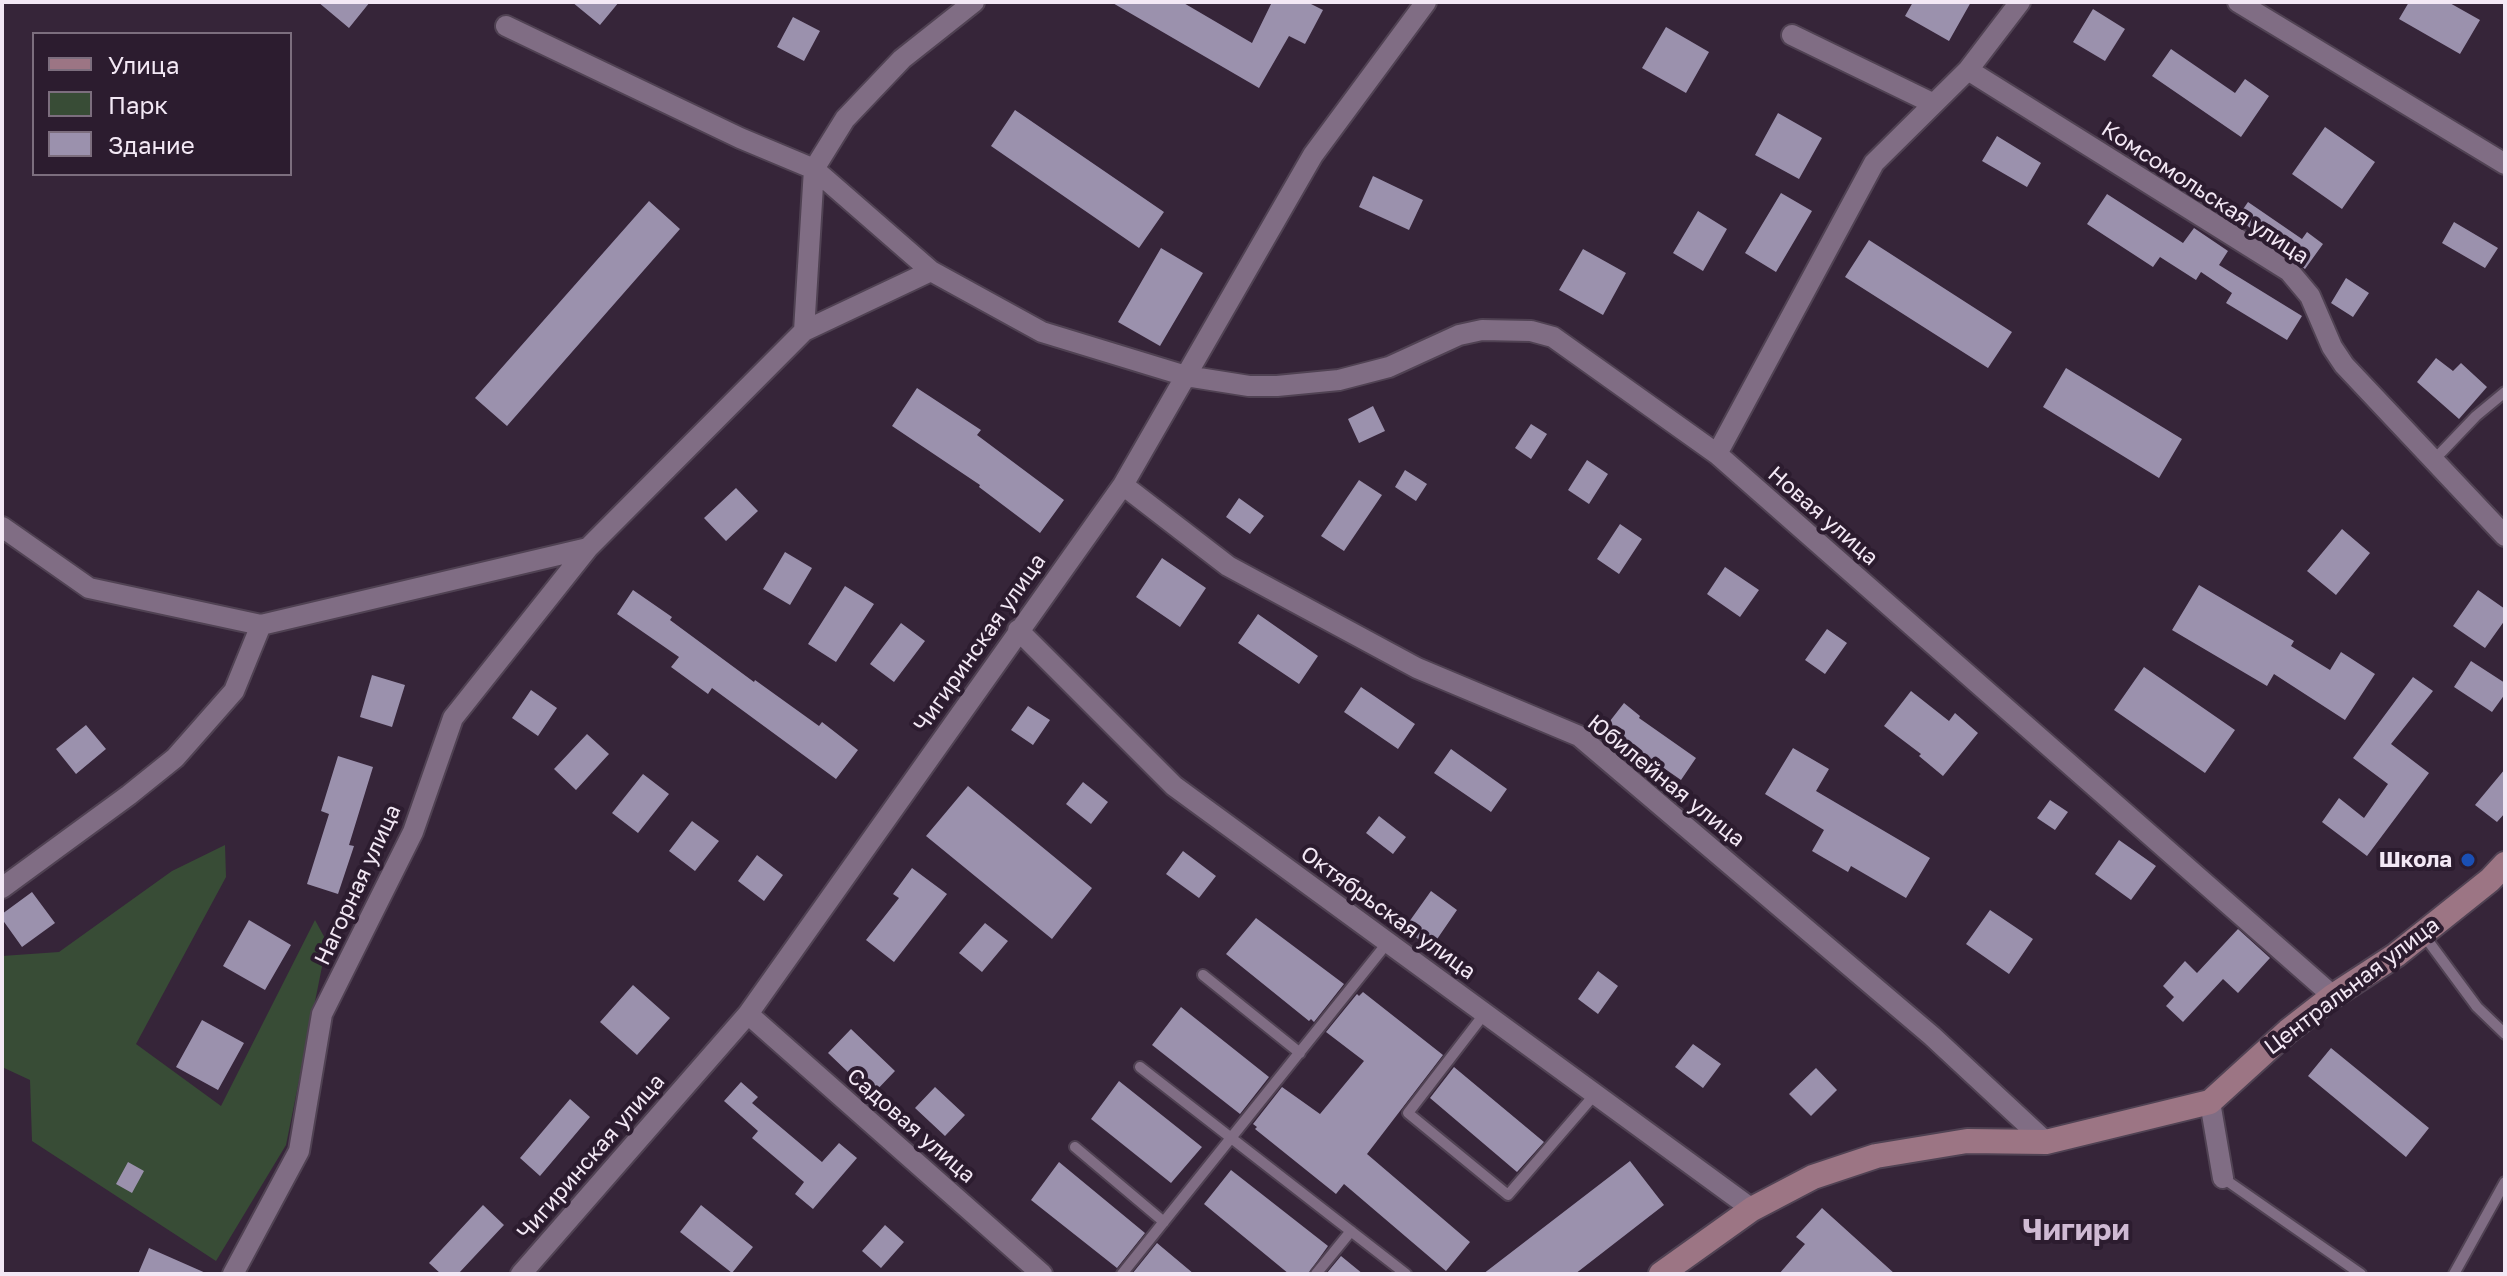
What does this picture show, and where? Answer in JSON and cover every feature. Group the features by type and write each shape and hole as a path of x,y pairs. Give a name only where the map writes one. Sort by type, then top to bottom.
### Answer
{"street":[{"path":"804,331 814,169 845,119 902,59 974,2"},
{"name":"Чигиринская улица","path":"521,1274 748,1014 1123,485 1313,155 1426,2"},
{"path":"1717,454 1874,163 1968,70 2020,2"},
{"path":"2238,2 2505,164"},
{"name":"Новая улица","path":"506,26 740,138 814,169 931,271 1042,332 1186,376 1249,386 1339,380 1389,367 1459,335 1482,330 1542,332 1553,337 1717,454 2333,996"},
{"path":"1792,35 1932,103"},
{"name":"Комсомольская улица","path":"1968,70 2289,271 2310,296 2332,347 2344,365 2505,536"},
{"name":"Нагорная улица","path":"233,1274 299,1151 322,1014 413,832 453,718 588,548 804,331 931,271"},
{"name":"Юбилейная улица","path":"1123,485 1228,566 1417,668 1579,736 1932,1036 2046,1142"},
{"path":"5,534 89,588 261,625 588,548"},
{"path":"2,888 175,758 234,691 261,625"},
{"name":"Октябрьская улица","path":"1018,630 1174,786 1752,1209"},
{"name":"Центральная улица","path":"1661,1274 1752,1209 1813,1177 1876,1156 1967,1141 2046,1142 2210,1102 2288,1031 2333,996 2396,955 2490,880 2505,864"},
{"name":"Садовая улица","path":"748,1014 1042,1274"},
{"path":"2210,1102 2223,1178"}],"lane":[{"path":"2433,461 2476,416 2505,392"},
{"path":"2423,933 2477,1007 2505,1034"},
{"path":"1122,1274 1388,942"},
{"path":"1203,975 1300,1053"},
{"path":"1485,1013 1408,1113 1508,1195 1596,1093"},
{"path":"1140,1067 1406,1274"},
{"path":"1075,1147 1164,1222"},
{"path":"2223,1178 2361,1274"},
{"path":"2454,1274 2505,1182"},
{"path":"1316,1274 1351,1231"}],"green space":[{"path":"225,845 226,877 136,1044 221,1106 315,920 327,942 286,1145 216,1261 32,1141 30,1080 2,1067 2,956 59,952 172,871"}],"building":[{"path":"318,2 370,2 349,28"},
{"path":"572,2 619,2 600,25"},
{"path":"1111,2 1182,2 1252,43 1272,2 1307,2 1323,10 1305,44 1289,36 1259,88"},
{"path":"1913,2 1971,2 1949,41 1905,16"},
{"path":"2409,2 2448,2 2480,20 2460,54 2399,19"},
{"path":"2093,9 2125,29 2105,61 2073,42"},
{"path":"793,17 820,31 804,61 777,47"},
{"path":"1666,27 1709,52 1686,93 1642,68"},
{"path":"2171,49 2235,93 2245,79 2269,96 2241,137 2152,76"},
{"path":"1015,110 1164,212 1139,248 991,146"},
{"path":"1778,113 1822,138 1799,179 1755,155"},
{"path":"2325,127 2375,162 2342,209 2292,174"},
{"path":"1997,136 2041,163 2027,187 1982,161"},
{"path":"1373,176 1423,200 1409,230 1359,207"},
{"path":"1781,193 1812,211 1776,272 1745,253"},
{"path":"2107,194 2183,243 2194,228 2228,251 2219,265 2302,316 2287,340 2226,303 2232,293 2201,272 2196,280 2160,257 2153,267 2087,224"},
{"path":"649,201 680,229 507,426 475,398"},
{"path":"2248,202 2302,239 2307,232 2323,244 2305,269 2237,218"},
{"path":"1698,211 1727,229 1703,271 1673,253"},
{"path":"2454,222 2498,248 2485,268 2442,243"},
{"path":"1869,240 2012,332 1988,368 1845,277"},
{"path":"1161,248 1203,273 1160,346 1118,322"},
{"path":"1583,249 1626,273 1603,315 1559,290"},
{"path":"2346,278 2369,293 2353,317 2331,303"},
{"path":"2436,358 2453,371 2461,363 2487,387 2459,419 2417,382"},
{"path":"2066,368 2182,439 2159,478 2043,407"},
{"path":"917,388 981,430 977,435 1064,500 1040,533 980,485 892,426"},
{"path":"1373,406 1385,431 1359,443 1348,419"},
{"path":"1531,424 1547,434 1531,459 1515,448"},
{"path":"1587,460 1608,474 1589,504 1568,490"},
{"path":"1405,470 1427,484 1416,501 1395,487"},
{"path":"1359,480 1382,495 1344,551 1321,536"},
{"path":"736,488 758,511 726,541 704,518"},
{"path":"1239,498 1264,516 1250,534 1226,517"},
{"path":"1620,524 1642,539 1619,574 1597,559"},
{"path":"2342,529 2370,553 2336,595 2307,571"},
{"path":"785,552 812,568 790,605 763,589"},
{"path":"1162,558 1206,588 1180,627 1136,597"},
{"path":"1725,567 1759,590 1740,617 1707,594"},
{"path":"2199,585 2294,641 2291,646 2330,670 2341,652 2375,674 2345,720 2274,674 2267,686 2172,630"},
{"path":"845,586 874,604 836,662 808,644"},
{"path":"633,590 754,682 819,726 822,722 858,750 836,779 712,688 708,694 671,667 679,657 617,614"},
{"path":"2478,590 2505,609 2505,620 2485,648 2453,626"},
{"path":"1258,614 1318,656 1299,684 1238,643"},
{"path":"901,623 925,641 894,682 870,664"},
{"path":"1827,629 1847,643 1825,674 1805,660"},
{"path":"2471,661 2505,683 2505,694 2492,712 2454,687"},
{"path":"2144,667 2235,730 2205,773 2114,710"},
{"path":"372,675 405,685 392,727 360,717"},
{"path":"2413,677 2433,691 2391,744 2429,773 2367,856 2322,822 2339,798 2364,818 2388,784 2353,758"},
{"path":"1361,687 1415,724 1398,749 1344,712"},
{"path":"531,690 557,708 538,736 512,718"},
{"path":"1911,691 1949,721 1955,713 1978,733 1943,776 1919,756 1921,754 1884,726"},
{"path":"1624,703 1639,718 1696,758 1681,780 1622,739 1619,743 1603,730"},
{"path":"1028,706 1050,720 1033,745 1011,730"},
{"path":"86,725 106,749 76,774 56,749"},
{"path":"587,734 609,754 576,790 554,769"},
{"path":"1793,748 1829,769 1816,791 1930,858 1906,898 1851,866 1848,872 1812,851 1824,830 1765,794"},
{"path":"1451,749 1507,789 1491,812 1434,773"},
{"path":"338,756 373,767 349,845 354,846 338,894 307,884 329,814 321,811"},
{"path":"2505,769 2505,813 2497,822 2475,805"},
{"path":"643,774 669,794 638,833 612,813"},
{"path":"1083,782 1108,802 1091,824 1066,804"},
{"path":"968,786 1092,888 1052,939 926,836"},
{"path":"2050,800 2068,812 2055,830 2037,818"},
{"path":"1379,816 1406,837 1393,854 1366,833"},
{"path":"692,821 719,841 695,871 669,851"},
{"path":"2119,840 2156,866 2131,900 2095,874"},
{"path":"1183,851 1216,876 1199,898 1166,874"},
{"path":"757,855 783,875 764,901 738,881"},
{"path":"912,868 947,894 894,962 866,940 899,898 893,894"},
{"path":"1431,891 1457,910 1431,948 1404,929"},
{"path":"32,892 55,923 22,947 2,919 2,914"},
{"path":"1990,910 2033,939 2009,974 1966,944"},
{"path":"1256,918 1344,984 1314,1022 1226,954"},
{"path":"249,920 291,945 265,990 223,966"},
{"path":"985,923 1008,941 982,972 959,953"},
{"path":"2238,929 2270,958 2238,993 2223,979 2183,1022 2166,1006 2174,997 2163,986 2185,961 2197,973"},
{"path":"1598,971 1618,986 1598,1014 1578,999"},
{"path":"633,985 670,1018 637,1055 600,1022"},
{"path":"1363,992 1443,1055 1367,1154 1470,1242 1446,1271 1344,1184 1336,1194 1255,1129 1257,1127 1253,1124 1282,1087 1320,1114 1364,1061 1326,1032 1357,994 1359,996"},
{"path":"1181,1007 1269,1077 1240,1114 1152,1045"},
{"path":"202,1020 244,1043 218,1090 176,1067"},
{"path":"851,1029 895,1071 872,1095 828,1053"},
{"path":"1693,1044 1721,1064 1703,1088 1675,1067"},
{"path":"2331,1048 2429,1128 2406,1157 2308,1076"},
{"path":"1454,1067 1544,1142 1517,1172 1430,1098"},
{"path":"1816,1068 1837,1090 1811,1116 1789,1094"},
{"path":"1119,1081 1202,1147 1171,1183 1091,1119"},
{"path":"741,1082 758,1097 752,1103 822,1162 839,1143 857,1158 813,1209 795,1194 804,1182 752,1138 758,1131 724,1101"},
{"path":"935,1087 965,1115 945,1136 915,1108"},
{"path":"570,1099 590,1117 540,1176 520,1158"},
{"path":"1630,1161 1664,1205 1575,1274 1483,1274"},
{"path":"128,1162 144,1171 132,1193 116,1184"},
{"path":"1059,1162 1145,1233 1117,1268 1031,1200"},
{"path":"1231,1170 1328,1246 1308,1274 1289,1274 1204,1204"},
{"path":"483,1205 504,1225 458,1274 441,1274 429,1263"},
{"path":"701,1205 753,1247 732,1273 680,1232"},
{"path":"1822,1208 1895,1274 1779,1274 1805,1244 1796,1237"},
{"path":"885,1225 904,1242 881,1268 862,1251"},
{"path":"1157,1243 1194,1274 1132,1274"},
{"path":"149,1248 208,1274 138,1274"},
{"path":"1341,1256 1363,1274 1326,1274"}],"place":[{"name":"Школа","path":"2468,860"}],"district":[{"name":"Чигири","path":"2076,1230"}]}
